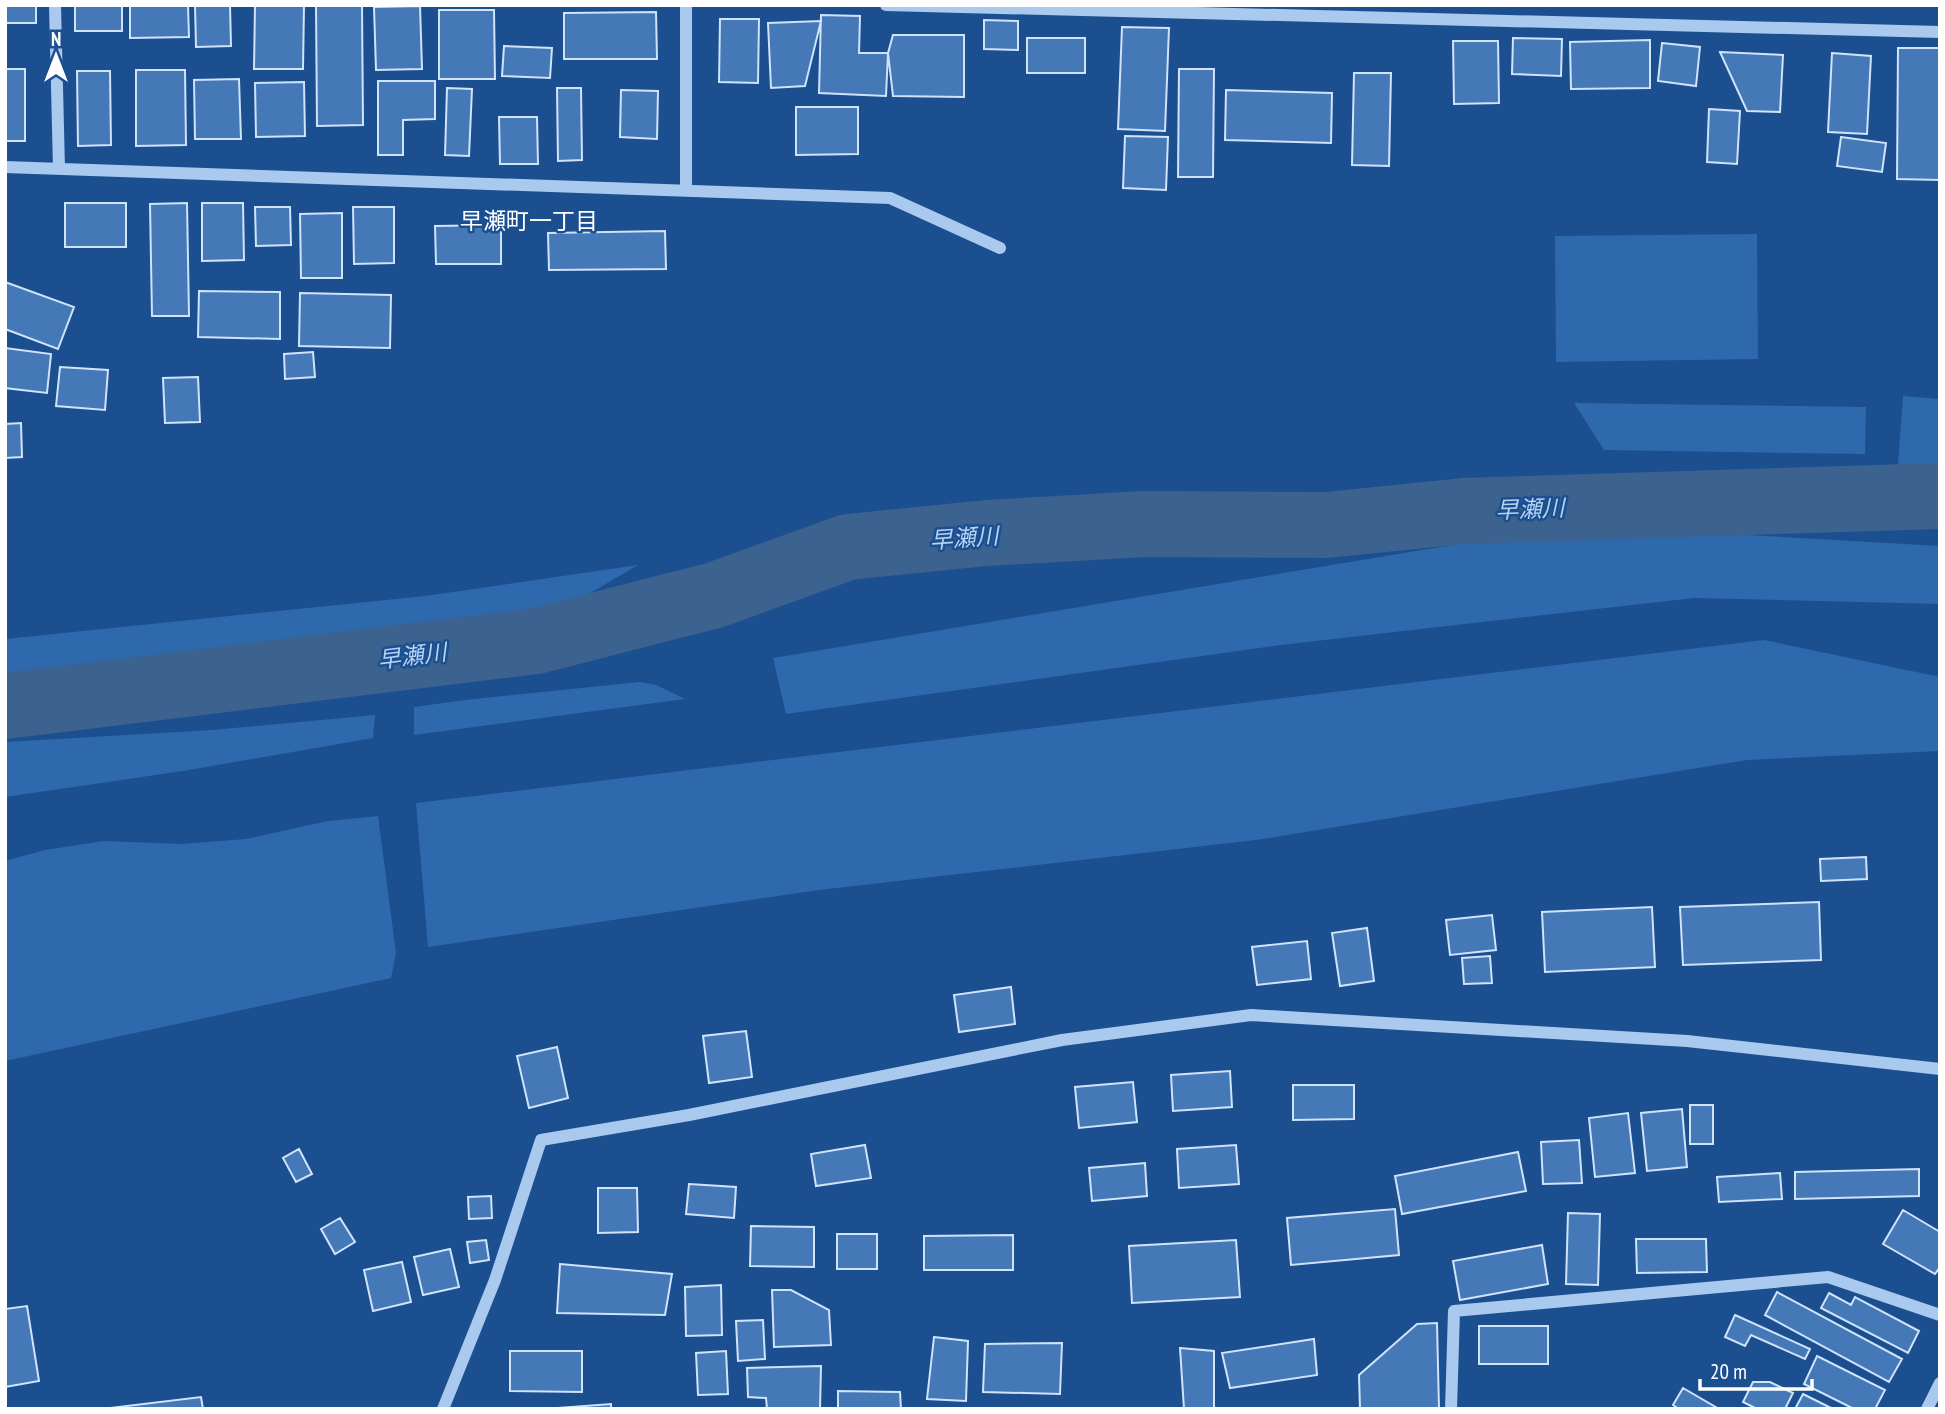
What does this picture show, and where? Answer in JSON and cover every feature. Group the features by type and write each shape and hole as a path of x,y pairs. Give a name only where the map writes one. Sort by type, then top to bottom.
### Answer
{"street":[{"path":"55,5 59,169"},
{"path":"685,5 685,190"},
{"path":"886,5 1940,32"},
{"path":"5,167 890,198 1000,248"},
{"path":"443,1409 495,1280 541,1140 689,1115 1062,1040 1251,1015 1687,1041 1940,1069"},
{"path":"1451,1409 1454,1311 1828,1277 1940,1315"},
{"path":"1927,1409 1940,1383"}],"shaded area":[{"path":"1757,234 1758,359 1556,362 1555,236"},
{"path":"1903,396 1940,399 1940,468 1898,465"},
{"path":"1574,403 1866,407 1865,454 1604,450"},
{"path":"1573,525 1940,546 1940,604 1694,598 1281,645 786,714 773,658"},
{"path":"638,565 565,608 516,627 134,659 5,679 5,639 425,596"},
{"path":"1764,640 1940,677 1940,751 1747,760 1256,840 819,890 428,947 416,803"},
{"path":"640,682 656,685 685,699 414,735 414,707"},
{"path":"375,715 373,738 183,771 5,797 5,742 212,730"},
{"path":"378,816 396,953 391,978 5,1061 5,861 45,850 104,841 181,844 246,839 328,821"}],"building":[{"path":"5,5 36,5 36,23 5,23"},
{"path":"75,5 122,5 122,31 75,31"},
{"path":"130,5 188,5 189,37 130,38"},
{"path":"195,5 230,5 231,46 196,47"},
{"path":"255,5 304,5 303,69 254,69"},
{"path":"316,5 362,5 363,125 317,126"},
{"path":"420,6 422,69 376,70 374,7"},
{"path":"439,10 494,10 495,79 439,79"},
{"path":"656,12 657,59 564,59 564,13"},
{"path":"821,15 860,16 859,53 888,53 886,96 819,93"},
{"path":"720,19 759,19 758,83 719,82"},
{"path":"984,20 1018,21 1018,50 984,49"},
{"path":"821,21 805,86 771,88 768,23"},
{"path":"1122,27 1169,28 1165,131 1118,129"},
{"path":"893,35 964,35 964,97 893,96 888,53"},
{"path":"1027,38 1085,38 1085,73 1027,73"},
{"path":"1513,38 1562,39 1561,76 1512,74"},
{"path":"1650,40 1650,88 1571,89 1570,42"},
{"path":"1453,41 1498,41 1499,103 1454,104"},
{"path":"1662,43 1700,47 1696,86 1658,81"},
{"path":"504,46 552,48 550,78 502,76"},
{"path":"1898,48 1940,48 1940,180 1897,179"},
{"path":"1720,52 1783,55 1780,112 1747,111"},
{"path":"1832,53 1871,56 1867,134 1828,132"},
{"path":"5,69 25,69 25,141 5,141"},
{"path":"1179,69 1214,69 1213,177 1178,177"},
{"path":"136,70 185,70 186,145 136,146"},
{"path":"77,71 110,71 111,145 78,146"},
{"path":"1354,73 1391,73 1389,166 1352,165"},
{"path":"239,79 241,139 195,139 194,80"},
{"path":"378,81 435,81 435,119 403,120 403,155 378,155"},
{"path":"304,82 305,136 256,137 255,83"},
{"path":"447,88 472,89 469,156 445,155"},
{"path":"557,88 581,88 582,160 558,161"},
{"path":"621,90 658,91 657,139 620,137"},
{"path":"1226,90 1332,93 1331,143 1225,140"},
{"path":"796,107 858,107 858,154 796,155"},
{"path":"1709,109 1740,111 1737,164 1707,162"},
{"path":"499,117 537,117 538,164 500,164"},
{"path":"1125,136 1168,137 1166,190 1123,188"},
{"path":"1841,137 1886,143 1882,172 1837,166"},
{"path":"65,203 126,203 126,247 65,247"},
{"path":"187,203 189,316 152,316 150,204"},
{"path":"202,203 243,203 244,260 202,261"},
{"path":"255,207 290,207 291,245 256,246"},
{"path":"353,207 394,207 394,263 354,264"},
{"path":"342,213 342,278 301,278 300,214"},
{"path":"501,225 501,264 436,264 435,226"},
{"path":"665,231 666,269 549,270 548,233"},
{"path":"5,282 74,307 58,349 5,329"},
{"path":"199,291 280,292 280,339 198,337"},
{"path":"300,293 391,295 390,348 299,346"},
{"path":"5,348 51,354 47,393 5,388"},
{"path":"313,352 315,377 285,379 284,354"},
{"path":"60,367 108,370 105,410 56,406"},
{"path":"198,377 200,422 165,423 163,378"},
{"path":"21,423 22,457 5,458 5,424"},
{"path":"1866,857 1867,879 1821,881 1820,859"},
{"path":"1819,902 1821,960 1683,965 1680,907"},
{"path":"1652,907 1655,967 1545,972 1542,912"},
{"path":"1492,915 1496,950 1450,955 1446,920"},
{"path":"1367,928 1374,981 1340,986 1332,933"},
{"path":"1307,941 1311,979 1257,985 1252,947"},
{"path":"1490,956 1492,983 1464,984 1462,958"},
{"path":"1011,987 1015,1024 959,1032 954,995"},
{"path":"746,1031 752,1077 709,1083 703,1036"},
{"path":"557,1047 568,1098 529,1108 517,1056"},
{"path":"1230,1071 1232,1107 1173,1111 1171,1075"},
{"path":"1133,1082 1137,1122 1079,1128 1075,1087"},
{"path":"1293,1085 1354,1085 1354,1119 1293,1120"},
{"path":"1690,1105 1713,1105 1713,1144 1690,1144"},
{"path":"1682,1109 1687,1167 1647,1171 1641,1113"},
{"path":"1628,1113 1635,1173 1595,1177 1589,1118"},
{"path":"1579,1140 1582,1183 1543,1184 1541,1142"},
{"path":"865,1145 871,1178 816,1186 811,1154"},
{"path":"1236,1145 1239,1184 1179,1188 1177,1149"},
{"path":"299,1149 312,1174 296,1182 283,1158"},
{"path":"1518,1152 1526,1191 1402,1214 1395,1176"},
{"path":"1145,1163 1147,1196 1092,1201 1089,1168"},
{"path":"1919,1169 1919,1196 1795,1199 1795,1172"},
{"path":"1780,1173 1782,1199 1719,1202 1717,1177"},
{"path":"689,1184 736,1187 734,1218 686,1214"},
{"path":"598,1188 637,1188 638,1232 598,1233"},
{"path":"491,1196 492,1218 469,1219 468,1197"},
{"path":"1395,1209 1399,1255 1291,1265 1287,1218"},
{"path":"1903,1210 1940,1232 1940,1267 1935,1274 1883,1244"},
{"path":"1568,1213 1600,1214 1598,1285 1566,1284"},
{"path":"340,1218 355,1242 335,1254 321,1229"},
{"path":"751,1226 814,1227 814,1267 750,1266"},
{"path":"837,1234 877,1234 877,1269 837,1269"},
{"path":"1013,1235 1013,1270 924,1270 924,1236"},
{"path":"1636,1239 1706,1239 1707,1272 1637,1273"},
{"path":"486,1240 489,1260 470,1263 467,1242"},
{"path":"1236,1240 1240,1297 1132,1303 1129,1246"},
{"path":"1542,1245 1548,1284 1460,1300 1453,1261"},
{"path":"450,1249 459,1287 423,1295 414,1257"},
{"path":"402,1262 411,1302 373,1311 364,1270"},
{"path":"560,1264 672,1274 665,1315 557,1313"},
{"path":"721,1285 722,1335 686,1336 685,1287"},
{"path":"772,1290 791,1290 829,1310 831,1345 774,1347"},
{"path":"1777,1292 1902,1359 1889,1382 1765,1315"},
{"path":"1829,1293 1851,1305 1855,1297 1919,1331 1908,1353 1821,1308"},
{"path":"27,1306 39,1381 5,1387 5,1309"},
{"path":"1735,1315 1810,1349 1805,1359 1751,1335 1745,1346 1725,1337"},
{"path":"763,1320 765,1359 738,1361 736,1321"},
{"path":"1437,1323 1439,1409 1360,1409 1359,1375 1417,1324"},
{"path":"1479,1326 1548,1326 1548,1364 1479,1364"},
{"path":"934,1337 968,1341 966,1401 927,1399"},
{"path":"1314,1339 1317,1375 1230,1388 1222,1353"},
{"path":"1062,1343 1060,1394 983,1392 985,1344"},
{"path":"1180,1348 1214,1351 1214,1409 1184,1409"},
{"path":"510,1351 582,1351 582,1392 510,1391"},
{"path":"726,1351 728,1394 698,1395 696,1353"},
{"path":"1817,1356 1885,1390 1875,1409 1854,1409 1804,1384"},
{"path":"821,1366 820,1409 767,1409 766,1398 748,1397 747,1368"},
{"path":"1753,1382 1770,1382 1793,1393 1785,1409 1757,1409 1743,1402"},
{"path":"1683,1388 1719,1409 1679,1409 1673,1405"},
{"path":"838,1391 900,1392 901,1409 838,1409"},
{"path":"1803,1394 1833,1409 1795,1409"},
{"path":"201,1397 203,1409 102,1409"},
{"path":"611,1404 611,1409 544,1409"}],"waterway":[{"name":"早瀬川","path":"5,706 536,641 715,595 848,547 987,533 1145,524 1326,525 1464,511 1940,496"}],"district":[{"name":"早瀬町一丁目","path":"529,221"}]}
